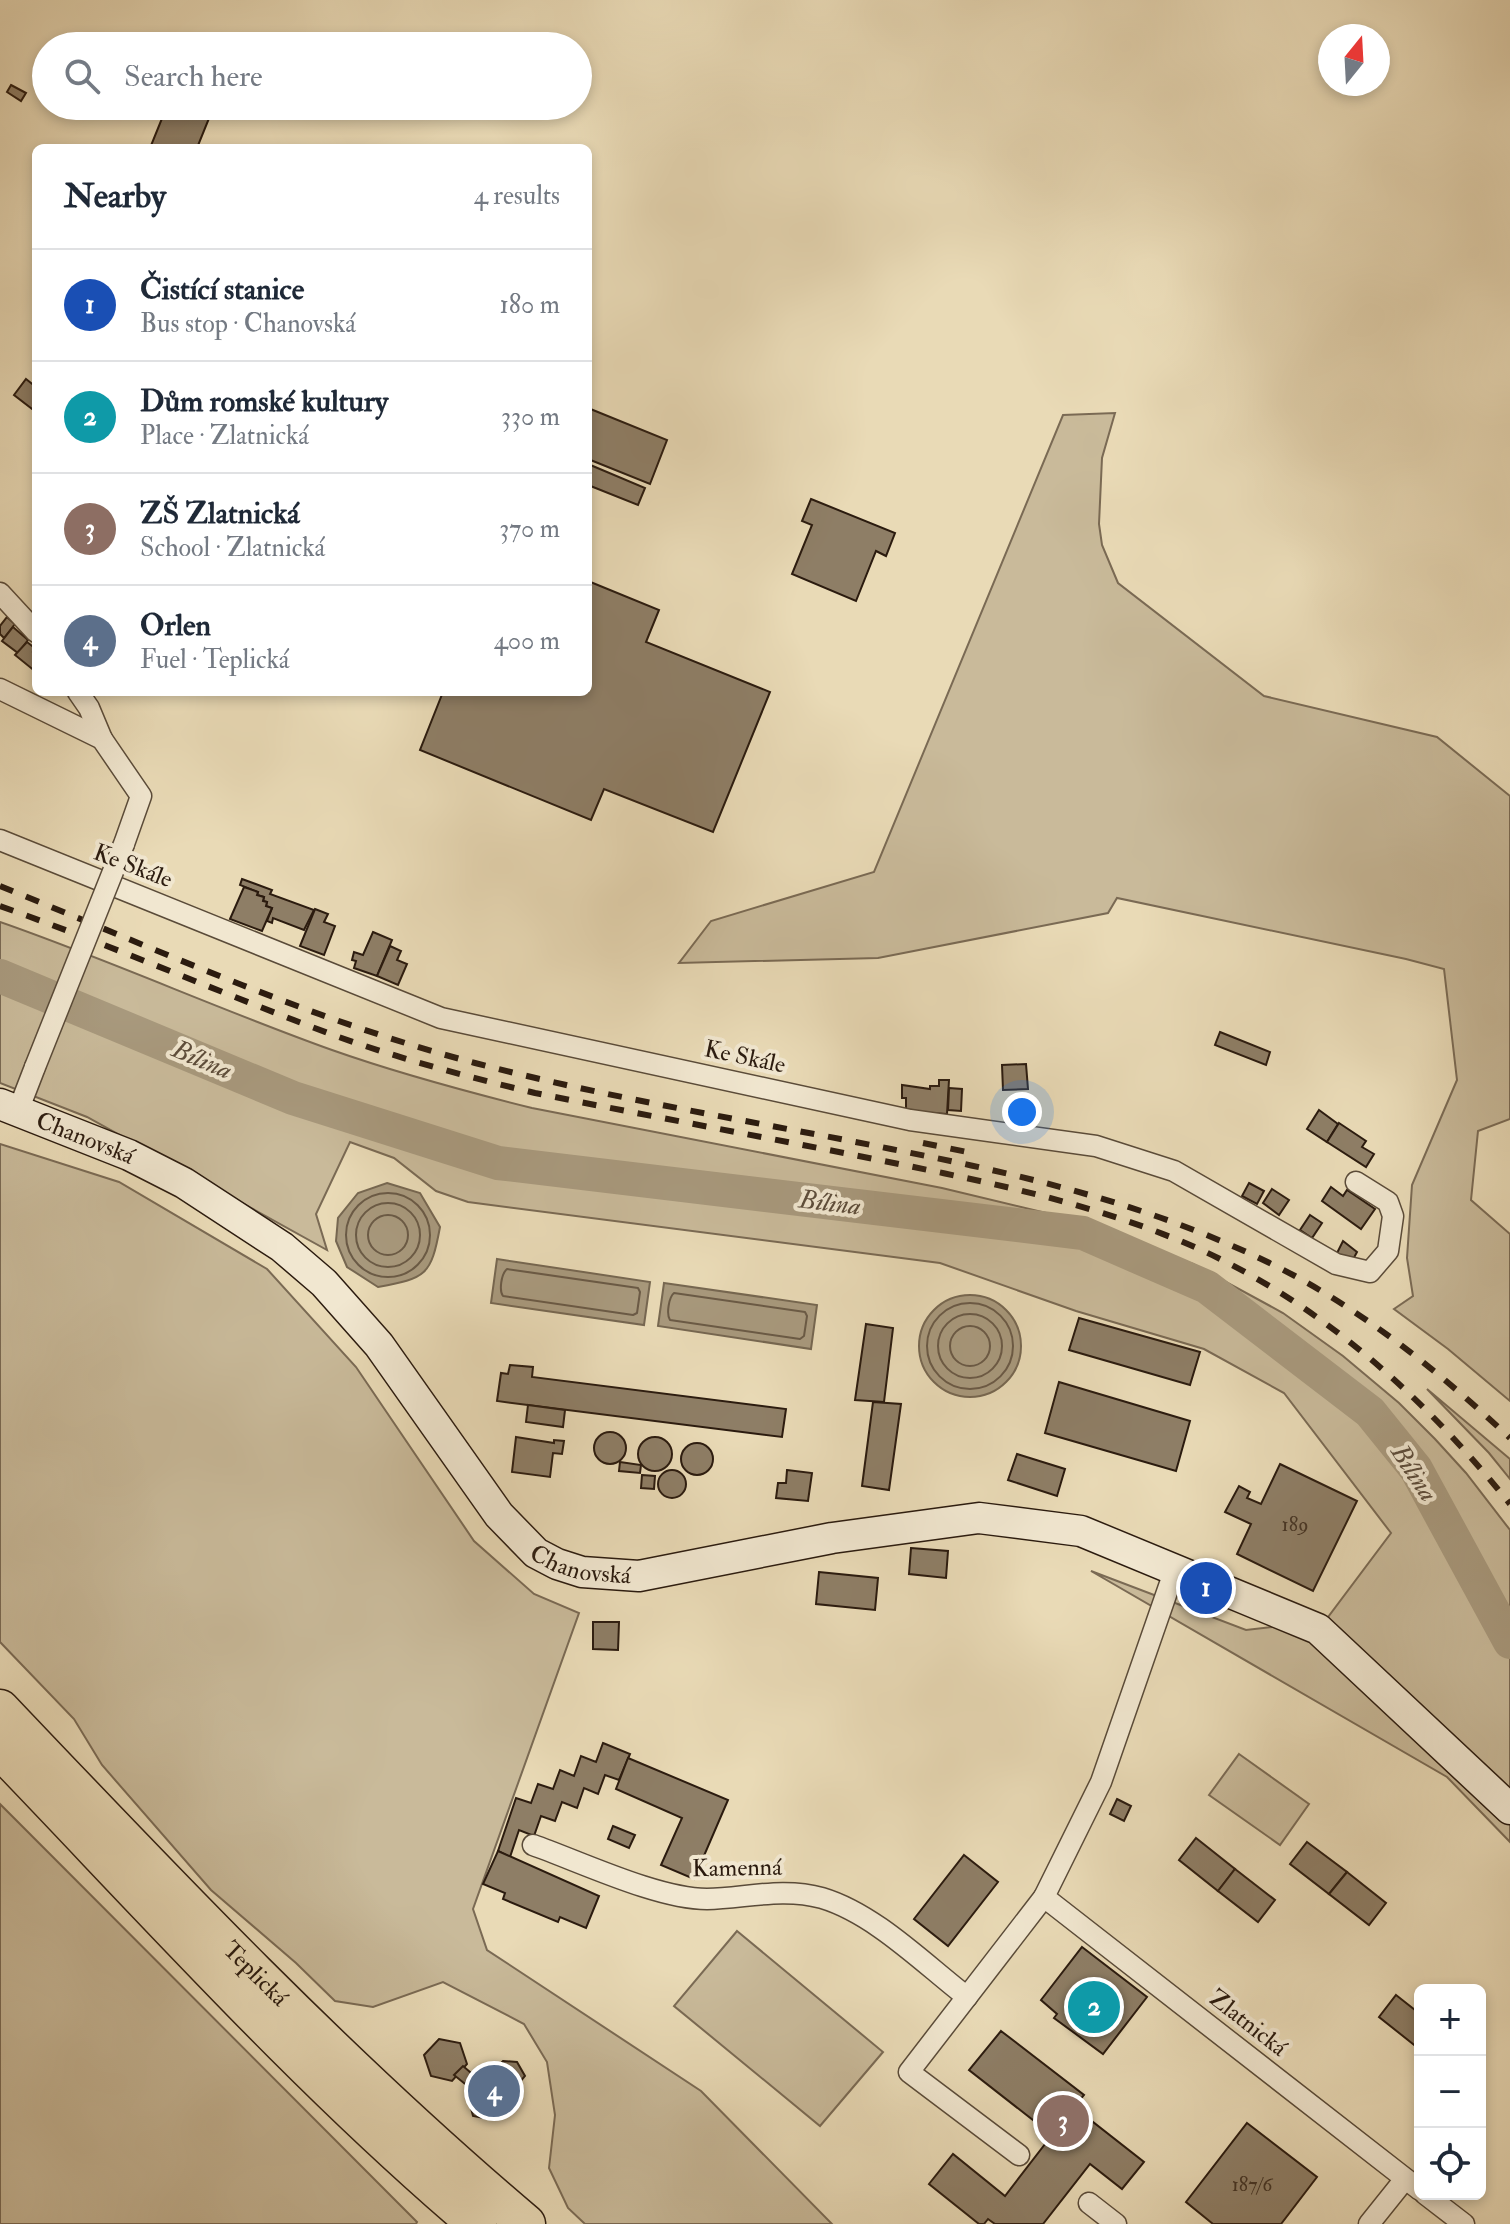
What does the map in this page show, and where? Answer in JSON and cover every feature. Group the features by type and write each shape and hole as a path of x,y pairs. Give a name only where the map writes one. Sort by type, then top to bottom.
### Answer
{"highway":[{"name":"Teplická","path":"0,1709 311,2030 443,2154 526,2224"},
{"name":"Teplická","path":"0,1749 239,1997 429,2183 477,2224"}],"street":[{"path":"0,593 32,628"},
{"name":"Ke Skále","path":"0,689 102,739 141,796 35,1067 9,1107"},
{"path":"81,696 102,739"},
{"name":"Ke Skále","path":"0,840 441,1018 910,1120 1096,1146 1174,1171 1336,1264 1370,1272 1388,1251 1393,1216 1388,1202 1356,1182"},
{"name":"Chanovská","path":"9,1107 129,1155 184,1183 282,1247 324,1283 379,1345 499,1515 536,1553 557,1564 582,1572 639,1576 832,1538 979,1518 1081,1531 1318,1629 1510,1809"},
{"path":"1019,2155 909,2072 1044,1897 1101,1782 1175,1569"},
{"name":"Kamenná","path":"533,1845 667,1894 707,1899 784,1892 821,1898 860,1913 967,1997"},
{"name":"Zlatnická","path":"1044,1897 1412,2184"},
{"path":"1369,2224 1412,2184"},
{"path":"1433,2200 1464,2224"},
{"path":"1089,2203 1116,2224"}],"shaded area":[{"path":"1115,413 1102,458 1099,524 1102,545 1118,583 1264,696 1437,737 1510,796 1510,1119 1478,1131 1471,1200 1510,1234 1510,1401 1394,1309 1413,1296 1407,1258 1412,1185 1457,1080 1444,969 1117,898 1108,913 878,958 679,963 711,921 874,872 1063,415"},
{"path":"0,922 332,1050 456,1088 532,1108 942,1188 1067,1218 1193,1264 1283,1313 1343,1356 1399,1403 1466,1473 1510,1530 1510,1842 1447,1777 1091,1571 1246,1630 1325,1621 1391,1533 1284,1393 1204,1349 1076,1311 940,1263 468,1202 436,1191 394,1158 350,1142 316,1214 327,1250 87,1117 0,1083"},
{"path":"0,1144 119,1182 267,1269 356,1367 474,1541 534,1594 579,1613 473,1909 487,1950 701,2091 832,2224 585,2224 568,2208 549,2168 555,2115 547,2062 524,2024 443,1982 373,2007 335,2001 211,1890 102,1765 74,1719 0,1642"},
{"path":"1427,1389 1510,1459 1510,1479 1489,1453"},
{"path":"1239,1754 1309,1804 1280,1845 1209,1795"},
{"path":"0,1804 417,2222 416,2224 0,2224"},
{"path":"737,1931 883,2052 820,2126 674,2006"}],"water":[{"path":"387,1183 420,1193 440,1227 433,1256 424,1272 407,1281 378,1287 347,1267 336,1241 338,1218 358,1193"},
{"path":"497,1259 650,1282 644,1325 491,1303"},
{"path":"664,1283 817,1305 811,1349 658,1326"},
{"path":"970,1295 989,1299 1006,1310 1017,1327 1021,1346 1017,1365 1006,1382 989,1393 970,1397 951,1393 934,1382 923,1365 919,1346 923,1327 934,1310 951,1299"}],"building":[{"path":"11,85 26,93 21,101 7,92"},
{"path":"161,120 208,120 199,144 152,144"},
{"path":"26,379 32,384 32,409 14,395"},
{"path":"592,410 667,440 650,484 592,461"},
{"path":"592,466 645,488 638,505 592,487"},
{"path":"811,499 895,533 886,556 876,551 856,601 792,574 812,525 802,521"},
{"path":"592,583 659,610 646,642 770,692 713,832 604,789 591,820 420,750 441,696 592,696"},
{"path":"7,617 15,624 4,638 0,634 0,626"},
{"path":"13,627 28,640 18,653 2,641"},
{"path":"27,642 32,646 32,669 15,655"},
{"path":"242,879 272,890 270,894 314,910 304,930 273,918 272,923 267,921 272,908 266,906 267,902 257,895 258,892 240,885"},
{"path":"244,887 258,892 257,895 267,902 266,906 272,908 262,931 230,919"},
{"path":"315,909 328,914 324,922 335,926 324,955 300,946"},
{"path":"373,932 392,940 377,976 354,968 356,961 352,960 354,952 363,955"},
{"path":"390,946 401,951 397,960 407,964 398,985 377,976"},
{"path":"1220,1032 1270,1052 1266,1065 1215,1045"},
{"path":"1026,1064 1028,1089 1003,1090 1002,1065"},
{"path":"939,1080 949,1080 947,1114 931,1113 931,1117 906,1114 902,1085 930,1089 930,1086 939,1086"},
{"path":"949,1088 962,1089 961,1111 948,1110"},
{"path":"1319,1110 1338,1124 1327,1142 1307,1129"},
{"path":"1339,1123 1366,1141 1362,1147 1374,1154 1366,1167 1327,1142"},
{"path":"1249,1183 1264,1191 1257,1204 1242,1196"},
{"path":"1331,1187 1343,1196 1347,1190 1375,1209 1361,1229 1322,1201"},
{"path":"1272,1189 1289,1200 1279,1215 1263,1203"},
{"path":"1310,1215 1322,1223 1312,1238 1300,1230"},
{"path":"1343,1241 1357,1252 1349,1267 1334,1259"},
{"path":"1079,1318 1200,1352 1190,1385 1069,1350"},
{"path":"866,1324 893,1328 884,1402 855,1400"},
{"path":"510,1365 533,1367 532,1377 786,1409 782,1437 497,1401 501,1373 508,1374"},
{"path":"1059,1382 1190,1421 1176,1471 1045,1433"},
{"path":"873,1402 901,1404 889,1490 862,1486"},
{"path":"528,1405 565,1410 563,1427 526,1422"},
{"path":"610,1432 622,1436 626,1448 622,1460 610,1464 598,1460 594,1448 598,1436"},
{"path":"516,1437 554,1443 554,1440 564,1441 562,1454 553,1453 550,1477 512,1472"},
{"path":"655,1437 667,1442 672,1454 667,1466 655,1471 643,1466 638,1454 643,1442"},
{"path":"697,1443 709,1447 713,1459 709,1471 697,1475 685,1471 681,1459 685,1447"},
{"path":"1017,1454 1065,1469 1057,1496 1008,1480"},
{"path":"620,1462 641,1465 640,1473 619,1471"},
{"path":"1280,1464 1357,1501 1313,1591 1237,1554 1251,1524 1225,1512 1239,1486 1250,1492 1247,1498 1261,1504"},
{"path":"672,1470 682,1474 686,1484 682,1494 672,1498 662,1494 658,1484 662,1474"},
{"path":"787,1470 812,1473 808,1501 776,1498 778,1483 786,1483"},
{"path":"642,1475 655,1476 654,1489 641,1488"},
{"path":"911,1548 948,1551 946,1578 909,1574"},
{"path":"819,1572 878,1578 875,1610 816,1604"},
{"path":"593,1622 619,1622 618,1650 593,1649"},
{"path":"603,1743 630,1754 619,1780 605,1775 598,1794 584,1788 577,1808 562,1802 555,1821 541,1816 534,1836 519,1830 510,1857 498,1851 516,1798 531,1803 538,1784 553,1789 560,1770 574,1776 581,1756 596,1762"},
{"path":"628,1758 728,1800 694,1879 661,1865 682,1818 616,1789"},
{"path":"1117,1799 1131,1806 1124,1821 1110,1814"},
{"path":"613,1826 635,1835 629,1848 608,1839"},
{"path":"1196,1838 1235,1869 1218,1891 1179,1860"},
{"path":"1307,1842 1347,1872 1329,1894 1290,1864"},
{"path":"498,1851 599,1896 586,1928 560,1917 558,1922 503,1899 505,1893 483,1884"},
{"path":"964,1855 998,1882 948,1946 914,1919"},
{"path":"1235,1869 1275,1900 1258,1922 1218,1891"},
{"path":"1347,1872 1386,1903 1369,1925 1329,1894"},
{"path":"1082,1947 1147,1997 1103,2054 1054,2018 1057,2014 1041,2000"},
{"path":"1396,1995 1414,2009 1414,2045 1379,2017"},
{"path":"1001,2031 1084,2095 1074,2107 1144,2162 1122,2189 1090,2164 1043,2224 995,2224 988,2219 984,2224 979,2224 929,2184 953,2154 1005,2196 1052,2135 969,2070"},
{"path":"439,2039 460,2043 467,2064 452,2081 431,2076 424,2055"},
{"path":"503,2061 517,2062 525,2076 489,2119 473,2116 469,2100 475,2092 454,2075 463,2066 483,2083"},
{"path":"1247,2123 1317,2177 1281,2224 1213,2224 1186,2202"}],"waterway":[{"name":"Bílina","path":"0,976 293,1098 498,1163 1083,1233 1207,1287 1370,1412 1416,1469 1510,1642"}],"railway":[{"path":"0,886 234,982 414,1046 578,1088 995,1171 1148,1213 1247,1252 1353,1311 1434,1371 1510,1438"},
{"path":"0,906 336,1036 435,1067 535,1093 1002,1186 1082,1207 1161,1233 1245,1272 1288,1298 1370,1358 1443,1428 1510,1504"},
{"path":"923,1143 977,1154"}],"place":[{"name":"Čistící stanice","path":"1206,1588"},
{"name":"Dům romské kultury","path":"1094,2007"},
{"name":"Orlen","path":"494,2091"},
{"name":"ZŠ Zlatnická","path":"1063,2121"}]}
